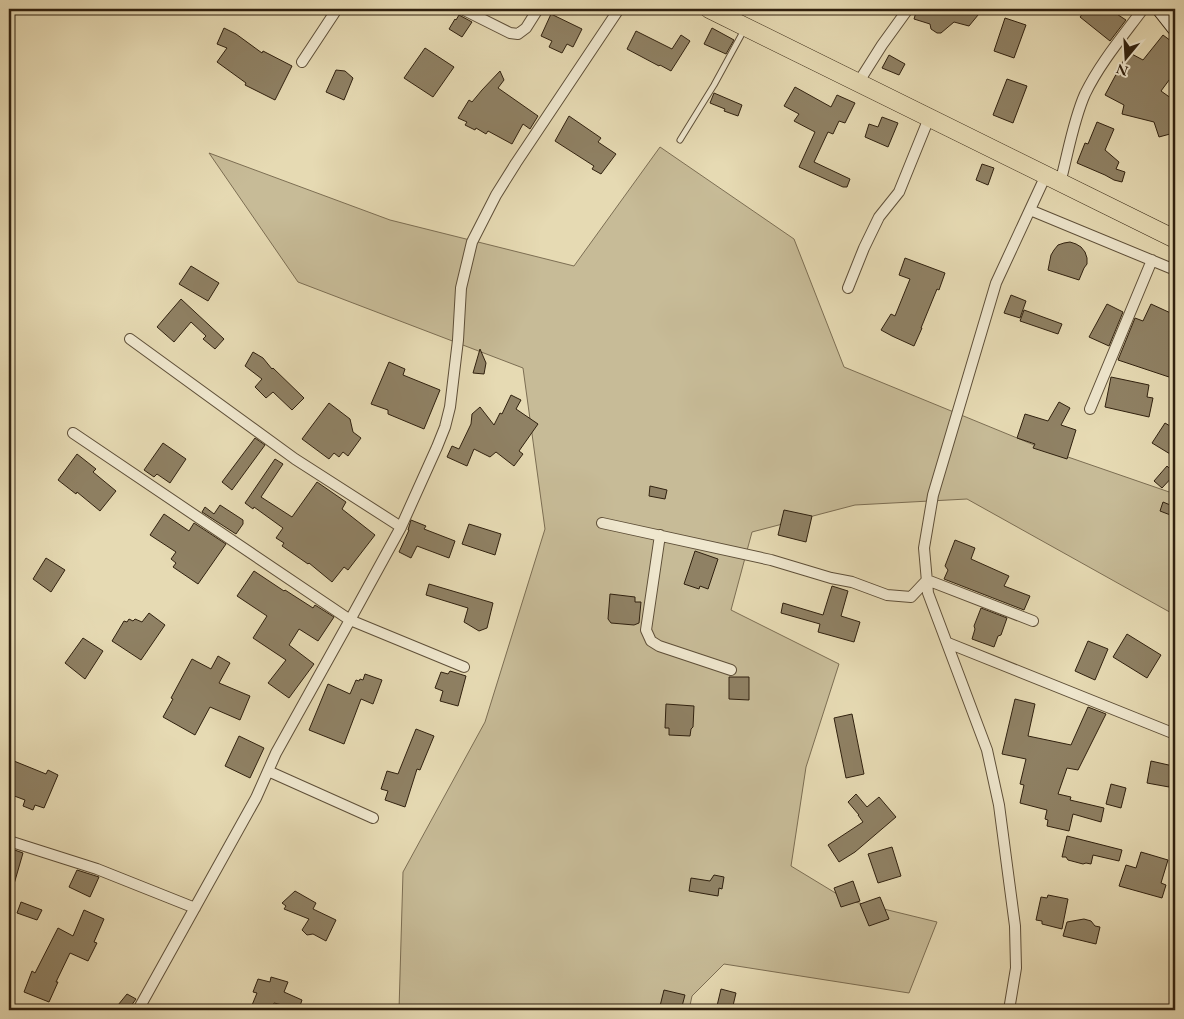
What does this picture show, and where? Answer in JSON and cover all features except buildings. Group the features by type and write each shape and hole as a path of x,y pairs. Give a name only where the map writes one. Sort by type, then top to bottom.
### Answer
{"highway":[{"path":"709,9 1175,239"}],"main road":[{"path":"1160,9 1175,28"}],"street":[{"path":"302,62 337,9"},
{"path":"464,10 510,33 518,34 526,28 538,9"},
{"path":"138,1010 256,798 276,753 401,527 445,427 451,397 458,340 461,288 472,242 496,195 516,163 619,9"},
{"path":"858,83 908,9"},
{"path":"1011,1010 1016,968 1015,926 999,805 987,750 928,593 924,548 932,496 996,283 1030,210 1053,179 1085,95 1107,57 1143,9"},
{"path":"848,288 879,217 899,192 929,118"},
{"path":"1030,210 1175,270"},
{"path":"1090,409 1152,260"},
{"path":"130,339 295,459 401,527"},
{"path":"73,434 350,620 464,667"},
{"path":"602,523 770,560 831,578 852,582 887,595 911,597 927,580"},
{"path":"660,535 646,630 651,641 659,646 731,670"},
{"path":"927,580 1033,622"},
{"path":"948,644 1175,734"},
{"path":"268,771 374,818"},
{"path":"9,842 97,869 195,908"}],"lane":[{"path":"680,140 714,85 746,27"}],"shaded area":[{"path":"660,147 794,239 844,367 1039,447 1175,494 1175,615 967,499 855,505 752,532 731,610 839,664 806,767 791,866 847,900 937,922 909,993 724,964 692,996 689,1010 399,1010 403,872 485,722 545,529 523,368 298,282 209,153 390,220 574,266"}]}
